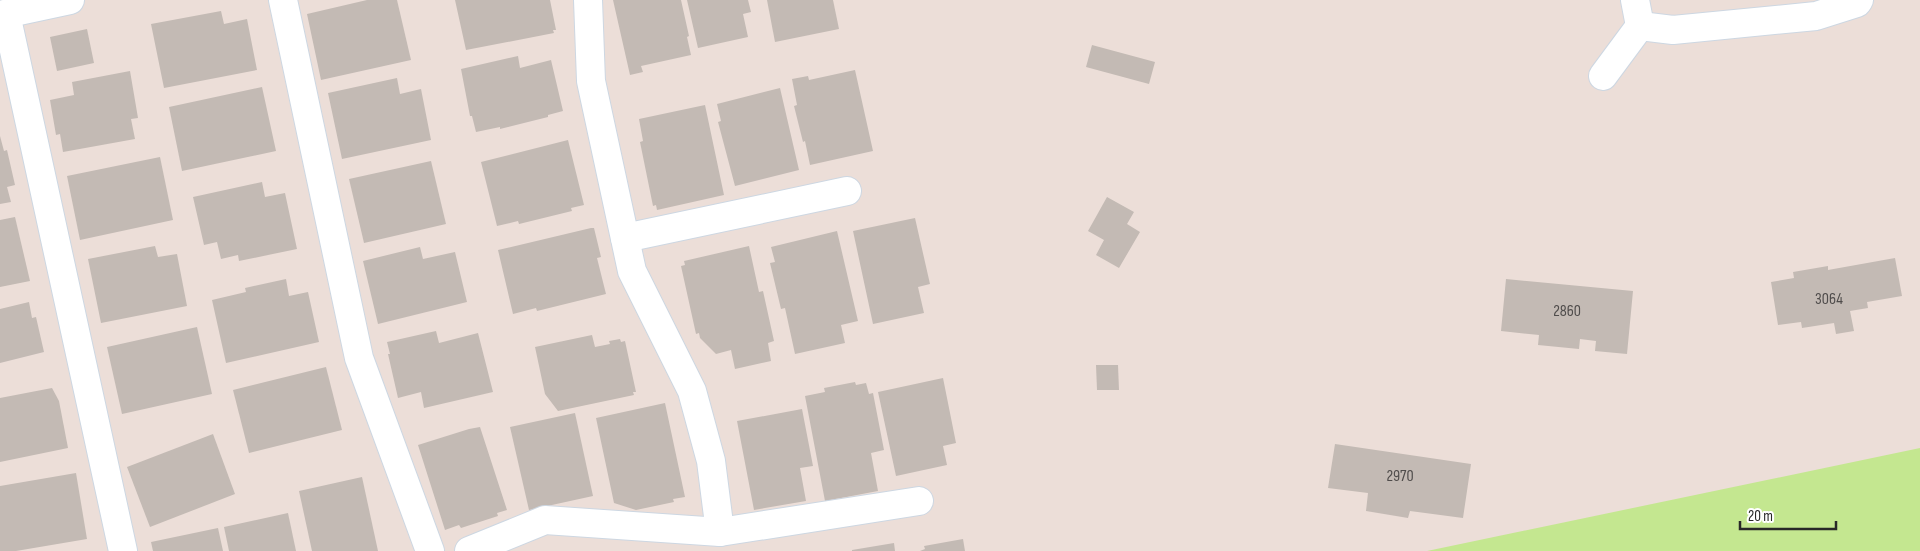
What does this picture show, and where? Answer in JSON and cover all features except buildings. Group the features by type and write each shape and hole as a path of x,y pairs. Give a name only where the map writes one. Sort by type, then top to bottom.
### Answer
{"street":[{"path":"70,0 12,10 122,551"},
{"path":"283,0 359,358 430,551"},
{"path":"588,0 591,82 632,271 692,391 711,461 720,532"},
{"path":"1603,76 1638,13 1673,30 1816,16 1858,1"},
{"path":"625,238 847,191"},
{"path":"469,551 545,520 720,532 918,500"}],"green space":[{"path":"1920,448 1920,551 1427,551"}]}
